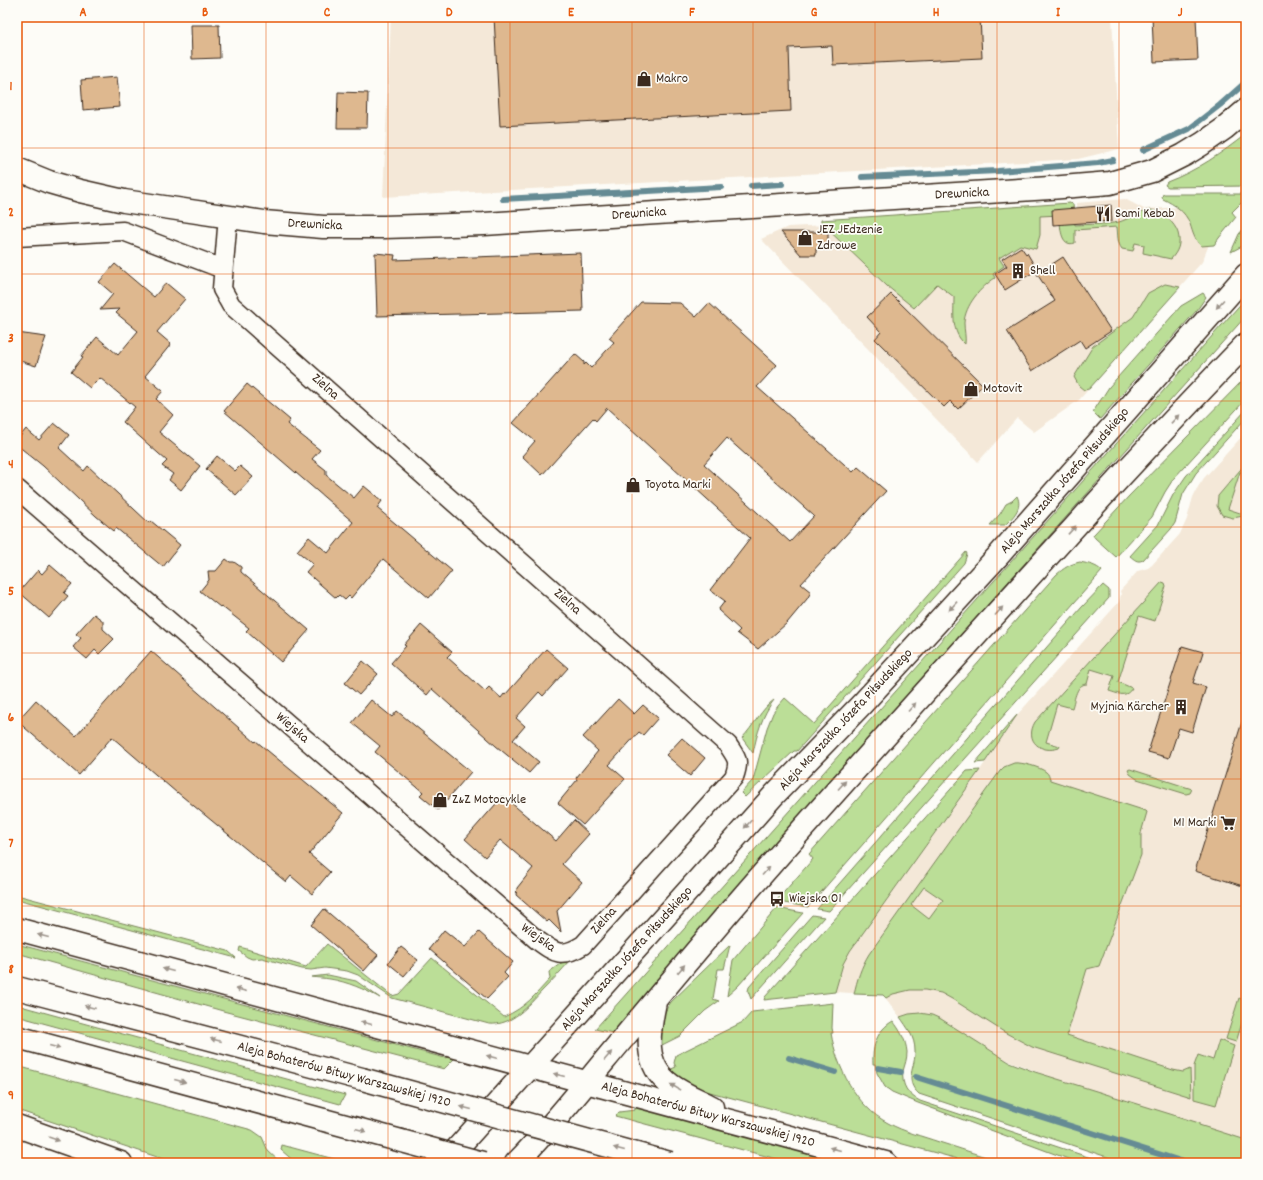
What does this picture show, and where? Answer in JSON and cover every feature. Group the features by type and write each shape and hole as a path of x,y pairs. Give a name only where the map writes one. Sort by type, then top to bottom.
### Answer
{"main road":[{"name":"Drewnicka","path":"17,169 49,182 104,197 271,223 323,226 406,227 484,224 1110,183 1152,171 1184,155 1225,128 1246,110"},
{"name":"Aleja Marszałka Józefa Piłsudskiego","path":"444,1163 774,795 861,705 998,556 1246,275"},
{"path":"516,1163 587,1083 655,999 811,819 1046,558 1148,447 1246,344"},
{"name":"Aleja Bohaterów Bitwy Warszawskiej 1920","path":"17,929 886,1163"},
{"name":"Aleja Bohaterów Bitwy Warszawskiej 1920","path":"17,988 362,1079 670,1163"},
{"path":"655,999 649,1028 650,1055 654,1066 671,1085 746,1125"},
{"path":"17,1037 484,1163"},
{"path":"17,1126 121,1163"}],"street":[{"name":"Zielna","path":"228,216 222,289 232,305 728,744 737,759 738,765 734,777 583,945 573,950"},
{"path":"17,237 123,232 223,269"},
{"name":"Wiejska","path":"17,488 537,940 561,954 573,950"}],"shaded area":[{"path":"391,17 1112,17 1119,149 1078,159 383,197"},
{"path":"1125,199 1144,209 1184,207 1218,222 1202,262 1079,400 1034,432 1017,418 978,462 761,239 788,227 1077,212 1076,203"},
{"name":"M1 Marki","path":"1246,432 1246,1156 900,1017 883,995 835,992 843,964 850,951 980,770 1017,715 1119,602 1121,594 1120,591 1138,571 1152,565 1180,534 1198,487 1204,478"}],"green space":[{"path":"1246,134 1246,186 1168,187 1165,185 1167,182 1188,173 1208,161"},
{"path":"1163,194 1246,194 1246,207 1241,203 1232,212 1236,217 1214,245 1201,246 1195,238 1188,219 1175,206 1163,199"},
{"path":"1073,204 1075,225 1119,222 1144,212 1151,210 1155,211 1164,215 1174,225 1178,233 1179,241 1177,250 1171,259 1143,253 1144,245 1135,243 1133,251 1122,249 1118,242 1117,227 1075,230 1075,243 1070,244 1066,242 1062,235 1060,215 1040,216 1040,235 1036,249 1020,245 999,258 1004,266 993,274 995,278 979,291 971,303 965,316 965,344 957,334 955,328 954,297 937,284 914,308 887,286 821,223 821,220"},
{"path":"1246,226 1246,244 1231,252 1239,234"},
{"path":"1165,284 1180,287 1089,389 1084,390 1079,386 1074,377 1093,346 1133,317 1148,293"},
{"path":"1203,293 1206,297 1197,310 1100,419 1093,412 1109,387 1181,306"},
{"path":"1246,298 1246,316 822,790 664,971 613,1033 595,1029"},
{"path":"1246,377 1246,399 1174,478 1152,517 1116,557 1093,535 1129,496"},
{"path":"1246,410 1246,418 1196,473 1183,494 1175,523 1171,529 1143,560 1137,561 1130,556 1158,525 1173,495 1186,476"},
{"path":"1246,463 1246,474 1240,472 1228,509 1243,514 1243,516 1233,518 1222,515 1217,506 1218,496"},
{"path":"1017,496 1019,500 1018,508 1011,519 1005,525 990,525 1000,514 1006,504"},
{"path":"966,552 967,554 964,563 797,751 794,751 745,797 741,793 753,780 767,728 773,713 785,698 814,724"},
{"path":"1080,562 1095,566 1102,571 808,907 784,903 777,900 813,859 809,854 1056,575 1067,567"},
{"path":"1162,582 1165,583 1166,586 1155,621 1139,616 1118,682 1132,688 1130,691 1122,694 1109,691 1114,676 1091,669 1087,684 1080,686 1078,689 1072,708 1057,704 1046,742 1060,746 1059,748 1046,749 1036,744 1032,735 1032,729 1035,722"},
{"path":"1103,585 1109,590 1109,598 829,911 817,909 1082,607"},
{"path":"774,700 760,725 753,753 742,738 765,708"},
{"path":"1017,715 985,762 975,763"},
{"path":"1014,763 1026,764 1043,770 1047,773 1050,780 1147,812 1141,833 1141,855 1099,966 1087,969 1067,1035 1173,1070 1183,1072 1190,1069 1191,1097 1032,1047 1004,1032 941,993 925,990 910,990 893,994 886,998 883,995 854,994 856,984 869,954 1004,767","holes":["924,887 943,900 929,919 911,905"]},
{"path":"1130,769 1192,789 1190,793 1186,794 1137,779 1130,774 1128,770"},
{"path":"980,770 850,951 843,964 835,992 764,1000 765,997 967,771"},
{"path":"17,895 228,951 236,958 17,899"},
{"path":"777,908 803,913 738,986 727,996 733,960"},
{"path":"812,915 824,917 751,999 748,991 749,987"},
{"path":"17,944 445,1058 447,1057 454,1059 444,1069 223,1011 17,953"},
{"path":"327,944 392,996 399,994 432,958 504,1017 524,1005 534,996 550,979 549,972 564,961 570,961 519,1014 505,1022 489,1024 392,998 358,975 347,971 325,968 311,970 302,969 262,958 252,959 239,951 240,947 306,967"},
{"path":"730,945 724,969 718,969 713,999 719,1001 705,1011 680,1036 658,1047 660,1029 667,1007"},
{"path":"328,975 356,981 380,998 350,984 330,979 311,977"},
{"path":"1239,998 1246,1001 1246,1010 1236,1042 1226,1039"},
{"path":"833,1003 833,1033 831,1033 838,1059 850,1085 866,1107 877,1116 900,1129 1006,1163 973,1163 695,1088 686,1085 669,1070 676,1067 674,1063 676,1055 743,1022 752,1012"},
{"path":"17,1005 345,1095 340,1104 17,1016"},
{"path":"920,1013 932,1015 941,1019 1009,1062 1035,1072 1199,1123 1199,1125 1246,1140 1246,1163 1125,1163 919,1094 914,1089 911,1078 915,1057 914,1041 900,1017"},
{"path":"893,1021 902,1035 907,1052 903,1071 904,1085 909,1093 916,1099 1106,1163 1079,1163 892,1092 885,1087 877,1073 875,1064 873,1064 873,1051 879,1034"},
{"path":"1219,1040 1234,1046 1216,1105 1194,1099 1194,1066 1198,1055 1213,1060"},
{"path":"17,1066 252,1130 262,1137 268,1151 281,1163 175,1163 17,1110"},
{"path":"635,1107 844,1163 792,1163 615,1116 619,1112 635,1110"},
{"path":"282,1145 349,1163 296,1163 281,1150"}],"building":[{"name":"Makro","path":"494,17 980,17 982,58 833,65 832,46 789,48 791,111 500,126"},
{"path":"1152,17 1196,17 1198,60 1154,62"},
{"path":"191,25 219,25 220,58 192,59"},
{"path":"117,77 120,107 83,110 81,80"},
{"path":"338,92 368,93 367,128 337,128"},
{"path":"1111,205 1112,221 1053,225 1052,210"},
{"path":"781,232 828,232 828,250 816,249 816,255 801,255"},
{"name":"Shell","path":"1021,247 1026,254 1027,253 1037,270 1005,290 995,274 1007,266 1002,259"},
{"path":"375,253 395,255 394,260 581,253 583,311 377,316"},
{"path":"1063,257 1111,331 1085,348 1080,340 1032,371 1007,331 1055,301 1037,274"},
{"path":"115,264 154,297 166,283 185,299 157,332 171,344 145,376 163,391 156,399 173,415 159,432 200,466 181,490 169,480 173,474 162,466 167,461 123,422 135,407 100,378 90,388 71,372 83,357 81,356 97,337 118,355 138,331 116,313 120,309 100,310 113,294 99,282"},
{"path":"891,294 983,385 958,409 950,401 944,407 875,339 881,332 867,317"},
{"path":"641,302 680,303 696,317 709,303 777,365 757,387 853,472 858,467 886,491 801,584 811,592 807,599 787,623 758,649 737,633 740,630 718,610 725,601 710,590 750,538 607,408 596,421 593,418 542,475 522,456 535,441 513,423 575,354 584,362 584,365 586,363 591,368 614,342 609,338","holes":["727,438 814,516 790,542 704,464"]},
{"path":"17,333 46,337 36,366 17,360"},
{"path":"247,384 290,420 287,424 320,450 312,459 326,470 326,475 354,498 364,486 382,501 377,508 452,571 429,598 383,559 351,598 349,596 345,600 339,595 336,598 306,572 313,564 297,551 309,537 328,553 353,522 224,411"},
{"path":"54,423 69,435 59,448 84,471 88,466 149,523 151,521 180,545 163,567 116,528 114,531 96,516 43,466 17,445 17,440 26,429 39,440"},
{"path":"217,456 235,471 240,466 253,477 236,495 206,469"},
{"path":"226,559 241,567 241,572 309,630 281,662 246,631 249,628 200,591 209,580 208,571 216,571"},
{"path":"50,565 72,584 64,593 68,596 49,618 19,592 38,570 42,574"},
{"path":"94,614 103,621 103,629 114,639 99,654 95,650 87,659 73,647 81,638 76,634"},
{"path":"421,625 452,652 447,657 485,691 489,687 501,698 546,649 568,668 543,696 539,692 516,718 525,726 513,740 539,762 529,773 432,689 427,695 391,663 406,646 404,645"},
{"name":"Myjnia Kärcher","path":"1182,646 1203,652 1193,683 1206,687 1192,732 1179,728 1169,758 1148,752"},
{"path":"151,651 255,742 256,741 343,813 309,854 330,872 312,894 291,876 286,882 177,793 112,737 79,775 17,721 36,700 76,736"},
{"path":"363,661 378,674 359,695 345,683"},
{"path":"618,699 634,714 643,705 658,718 643,735 639,732 609,765 625,779 583,825 558,803 598,751 583,737"},
{"path":"371,700 392,717 397,711 471,772 438,810 420,795 423,792 375,752 380,746 352,723"},
{"name":"M1 Marki","path":"1242,722 1246,722 1246,887 1195,871"},
{"path":"682,738 705,758 690,776 666,755"},
{"path":"503,796 556,841 574,820 589,834 562,864 582,882 557,911 561,932 549,920 547,922 516,895 517,888 533,868 500,840 485,857 465,839"},
{"path":"324,909 378,955 364,971 311,925"},
{"path":"444,930 465,947 479,932 513,962 504,973 508,977 487,999 429,949"},
{"path":"401,947 418,960 404,976 388,963"}],"waterway":[{"path":"1143,150 1189,129 1220,105 1246,82"},
{"path":"862,177 998,171 1098,163 1113,160"},
{"path":"751,186 782,184"},
{"path":"503,199 721,187"},
{"path":"789,1058 835,1072"},
{"path":"878,1068 901,1072"},
{"path":"916,1077 1187,1163"}],"place":[{"name":"Makro","path":"644,79"},
{"name":"Sami Kebab","path":"1103,214"},
{"name":"JEZ JEdzenie Zdrowe","path":"805,238"},
{"name":"Shell","path":"1018,271"},
{"name":"Motovit","path":"971,389"},
{"name":"Toyota Marki","path":"633,485"},
{"name":"Myjnia Kärcher","path":"1181,707"},
{"name":"Z&Z Motocykle","path":"440,800"},
{"name":"M1 Marki","path":"1228,823"},
{"name":"Wiejska 01","path":"777,899"}]}
